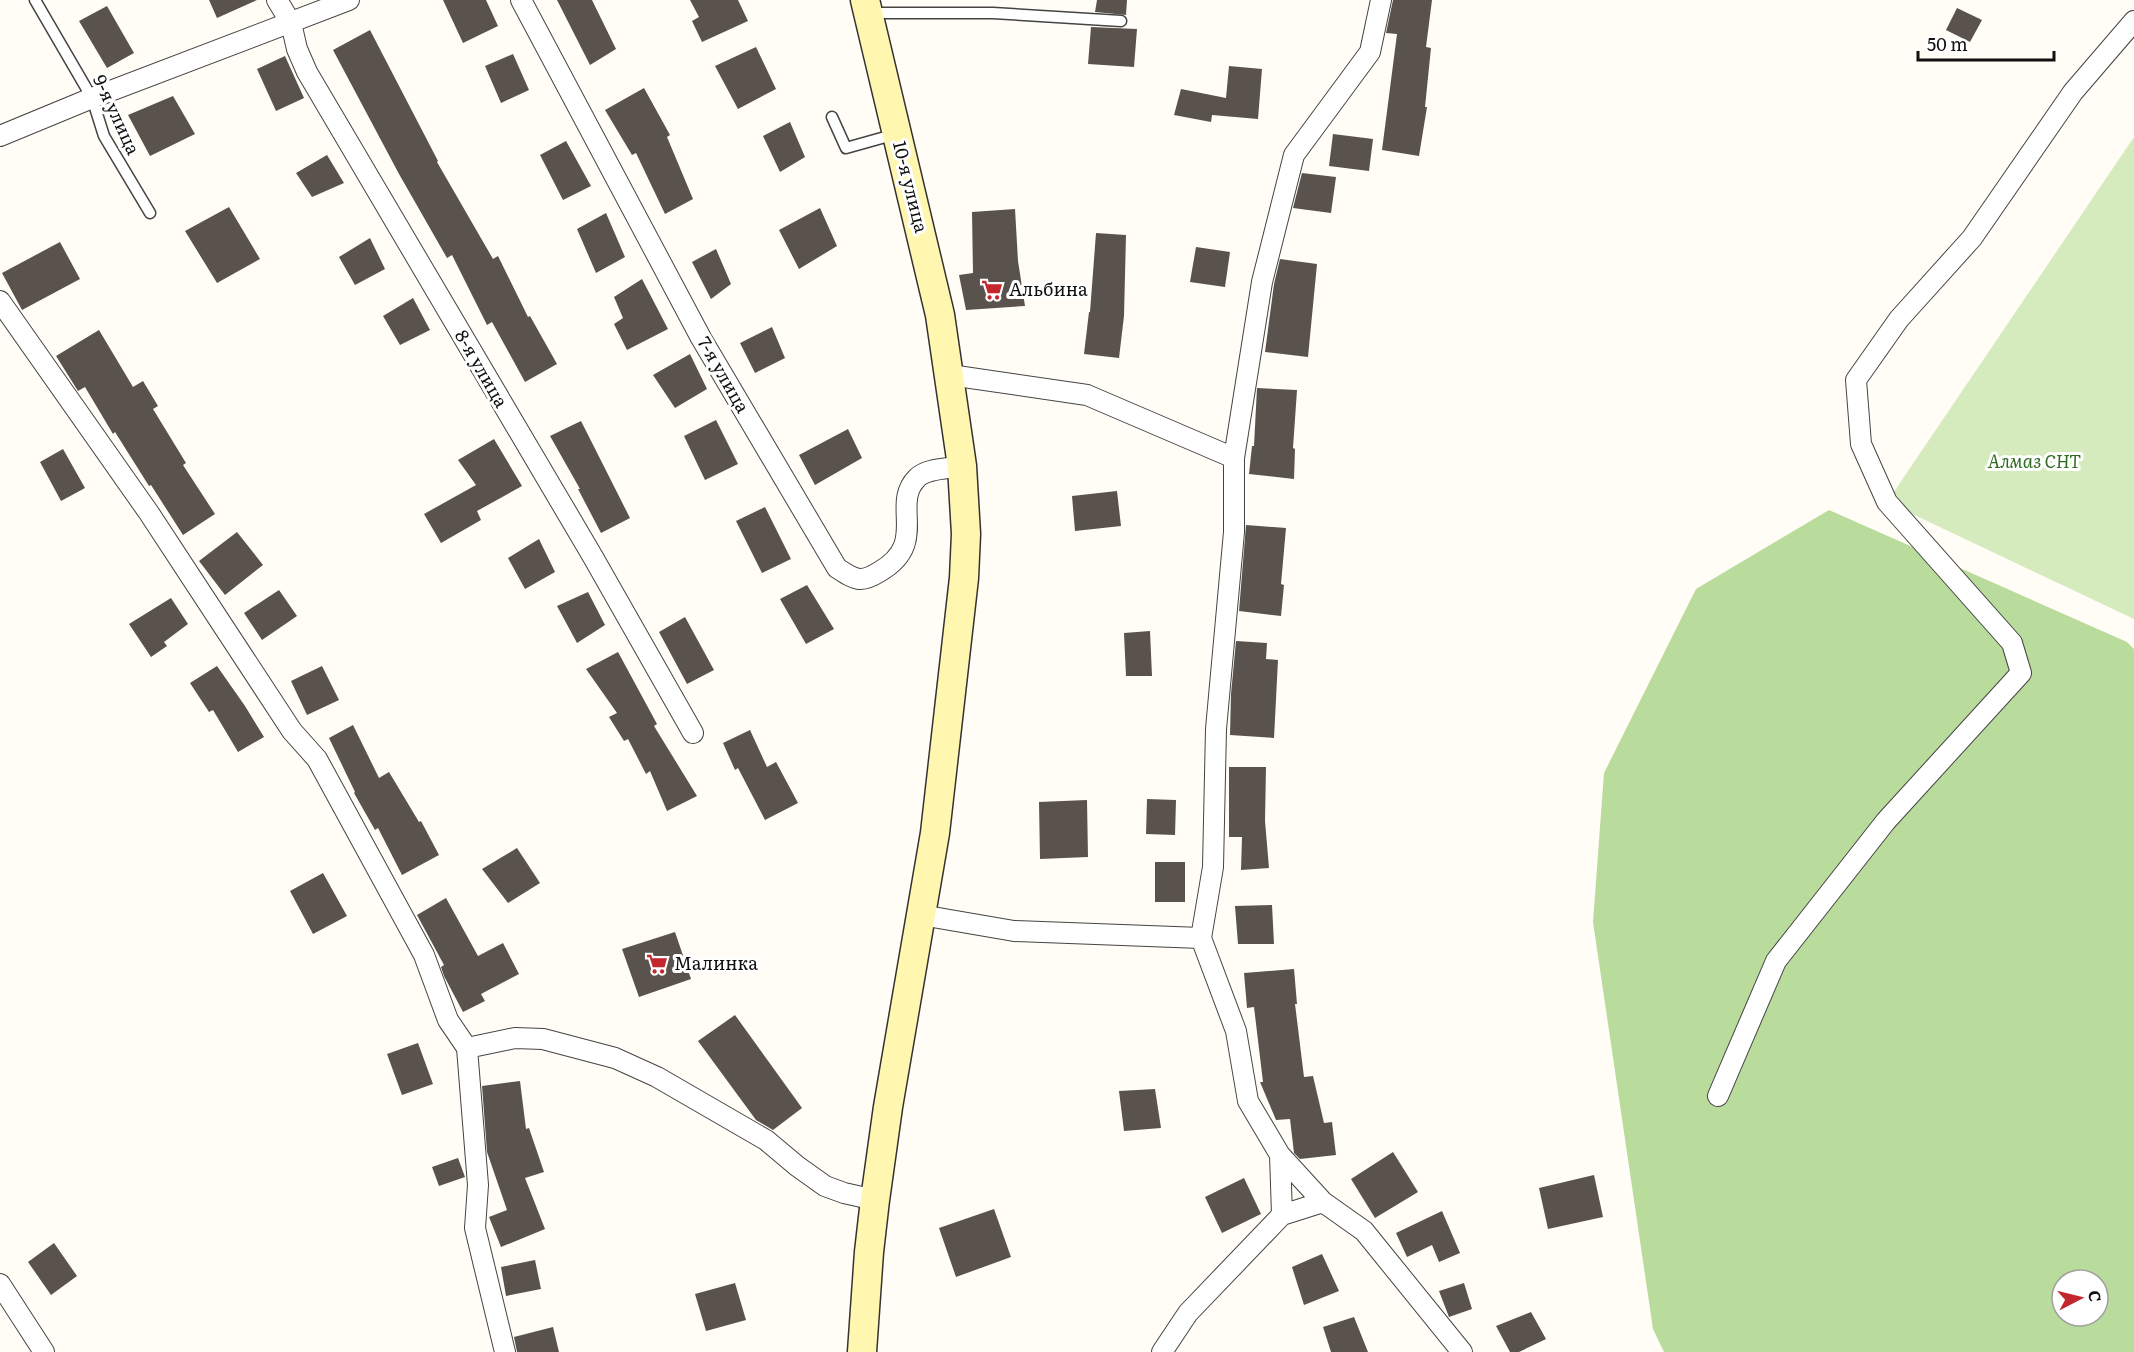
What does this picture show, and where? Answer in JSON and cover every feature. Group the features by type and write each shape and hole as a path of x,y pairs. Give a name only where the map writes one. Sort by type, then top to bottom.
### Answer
{"street":[{"name":"8-я улица","path":"277,0 291,23 297,50 307,72 594,557 693,733"},
{"path":"0,136 92,98 349,0"},
{"name":"7-я улица","path":"521,0 701,338 837,568 855,580 870,578 892,565 906,544 907,504 910,490 916,480 924,473 962,466"},
{"path":"1382,0 1370,52 1294,155 1262,282 1234,458 1234,532 1216,729 1213,867 1201,938 1236,1031 1248,1101 1280,1155 1323,1202 1364,1231 1462,1352"},
{"name":"10-я улица","path":"862,1352 868,1252 888,1107 936,833 964,578 966,534 962,466 950,375 934,286 866,7"},
{"path":"1718,1096 1776,961 1886,821 2021,673 2012,643 1887,501 1861,444 1856,380 1899,319 1972,238 2073,92 2134,21"},
{"path":"0,301 149,513 292,731 317,759 424,955 448,1020 467,1048 478,1185 475,1228 505,1352"},
{"path":"950,375 1087,395 1234,458"},
{"path":"921,915 1014,931 1201,938"},
{"path":"467,1048 515,1038 543,1039 615,1058 657,1077 766,1140 825,1186 875,1200"},
{"path":"1280,1155 1282,1215"},
{"path":"1162,1352 1188,1313 1282,1215 1323,1202"},
{"path":"0,1284 44,1352"}],"lane":[{"name":"9-я улица","path":"34,0 92,98 104,136 150,213"},
{"path":"866,7 1121,21"},
{"path":"832,117 846,148 897,134"}],"green space":[{"name":"Алмаз СНТ","path":"2134,137 2134,619 1887,502"},
{"path":"1829,510 2127,642 2134,649 2134,1352 1664,1352 1653,1329 1593,922 1604,773 1696,589"}],"building":[{"path":"209,0 257,0 217,18"},
{"path":"443,0 486,0 498,26 463,43"},
{"path":"557,0 592,0 616,49 590,65"},
{"path":"690,0 738,0 748,21 702,42 692,21 699,17"},
{"path":"1097,0 1127,0 1126,15 1095,12"},
{"path":"1393,0 1432,0 1426,47 1431,48 1425,107 1427,107 1419,156 1382,150 1397,34 1386,33"},
{"path":"107,6 134,53 107,68 79,21"},
{"path":"1957,8 1982,20 1970,42 1946,30"},
{"path":"1091,27 1137,29 1134,67 1088,64"},
{"path":"370,30 437,162 493,259 498,256 528,317 530,316 557,364 525,382 492,322 487,325 452,255 447,258 333,50"},
{"path":"756,47 776,89 738,109 715,66"},
{"path":"513,54 529,90 501,103 485,66"},
{"path":"285,56 304,98 276,111 257,69"},
{"path":"1229,66 1262,69 1258,119 1212,115 1211,122 1174,115 1181,89 1226,98"},
{"path":"644,88 670,135 667,137 693,199 665,214 636,153 632,155 605,110"},
{"path":"173,96 195,134 150,156 128,115"},
{"path":"790,122 805,157 780,172 763,136"},
{"path":"1333,134 1373,139 1369,171 1329,166"},
{"path":"566,141 591,186 563,200 540,155"},
{"path":"327,155 344,183 312,197 296,173"},
{"path":"1302,173 1336,177 1331,213 1293,208"},
{"path":"229,207 260,259 217,283 185,231"},
{"path":"820,208 837,246 799,269 779,230"},
{"path":"1015,209 1018,261 1025,306 966,310 959,275 973,273 972,212"},
{"path":"606,213 625,257 596,273 577,229"},
{"path":"1096,233 1126,235 1124,316 1119,358 1084,354 1090,312"},
{"path":"370,238 385,269 355,285 339,257"},
{"path":"60,242 80,279 22,310 2,273"},
{"path":"1196,247 1230,252 1225,287 1190,282"},
{"path":"716,249 731,284 711,299 692,262"},
{"path":"1280,259 1317,264 1308,357 1265,352 1274,284"},
{"path":"642,279 668,329 627,350 614,324 623,318 614,297"},
{"path":"413,298 430,330 400,345 383,316"},
{"path":"772,327 785,358 755,373 740,343"},
{"path":"99,330 133,387 143,381 158,406 153,409 186,463 183,465 215,514 183,535 115,432 113,434 85,387 78,391 56,356"},
{"path":"690,354 707,389 675,408 653,375"},
{"path":"1257,388 1297,390 1293,448 1295,449 1294,479 1249,474 1252,446 1254,446"},
{"path":"716,420 738,464 705,480 684,436"},
{"path":"581,421 630,518 601,533 578,489 580,489 550,436"},
{"path":"848,429 862,458 815,485 799,455"},
{"path":"494,439 522,486 477,511 481,520 441,543 424,514 476,485 458,460"},
{"path":"63,449 85,488 61,501 40,462"},
{"path":"1117,491 1121,526 1075,531 1072,496"},
{"path":"765,507 791,559 762,573 736,521"},
{"path":"1246,525 1286,528 1281,584 1284,585 1281,616 1239,611"},
{"path":"237,532 263,565 225,595 199,561"},
{"path":"539,539 555,572 525,589 508,558"},
{"path":"807,585 834,629 806,644 780,599"},
{"path":"279,590 297,616 262,640 244,613"},
{"path":"588,592 605,625 577,643 557,606"},
{"path":"171,598 188,624 164,642 167,646 151,657 129,624"},
{"path":"685,617 714,670 687,684 659,632"},
{"path":"1150,631 1152,676 1126,676 1124,633"},
{"path":"1236,641 1267,643 1266,659 1278,660 1274,738 1230,735"},
{"path":"618,652 657,724 654,726 697,796 667,811 650,771 646,774 628,739 624,741 609,717 617,713 586,669"},
{"path":"217,666 264,737 238,752 213,710 209,712 190,683"},
{"path":"322,666 339,700 307,715 291,681"},
{"path":"353,725 379,778 389,772 419,822 421,821 439,855 402,875 378,828 375,830 354,793 329,738"},
{"path":"750,730 767,767 776,762 798,803 765,820 738,768 735,770 723,743"},
{"path":"1229,767 1266,767 1265,821 1269,868 1241,870 1242,837 1229,837"},
{"path":"1147,799 1176,800 1175,835 1146,834"},
{"path":"1087,800 1088,857 1040,859 1039,802"},
{"path":"517,848 540,883 508,903 482,869"},
{"path":"1155,862 1185,862 1185,902 1155,902"},
{"path":"323,873 347,916 313,934 290,891"},
{"path":"446,898 478,956 503,943 519,974 481,994 485,1001 463,1012 444,976 441,967 444,965 417,915"},
{"path":"1272,905 1274,944 1238,944 1235,906"},
{"name":"Малинка","path":"675,932 691,979 639,997 622,949"},
{"path":"1294,969 1297,1004 1295,1004 1304,1077 1313,1076 1324,1123 1332,1122 1336,1155 1300,1159 1294,1153 1290,1119 1276,1120 1260,1082 1263,1082 1254,1007 1247,1008 1244,973"},
{"path":"735,1015 802,1108 773,1130 756,1120 698,1041"},
{"path":"418,1043 433,1084 402,1095 387,1054"},
{"path":"520,1081 526,1129 529,1128 544,1172 525,1178 545,1229 501,1247 489,1217 507,1210 487,1152 482,1086"},
{"path":"1155,1089 1161,1128 1124,1131 1119,1091"},
{"path":"1393,1152 1418,1192 1375,1218 1351,1179"},
{"path":"458,1158 465,1177 439,1186 432,1167"},
{"path":"1594,1175 1603,1217 1548,1229 1539,1188"},
{"path":"1244,1178 1261,1214 1222,1233 1205,1197"},
{"path":"994,1209 1011,1257 956,1277 939,1228"},
{"path":"1442,1211 1460,1253 1439,1262 1432,1245 1407,1257 1396,1233"},
{"path":"54,1243 77,1276 51,1295 28,1262"},
{"path":"1322,1254 1339,1291 1304,1305 1292,1267"},
{"path":"535,1260 541,1289 506,1296 501,1267"},
{"path":"735,1283 746,1320 706,1331 695,1294"},
{"path":"1464,1283 1472,1309 1449,1317 1439,1291"},
{"path":"1531,1312 1546,1339 1519,1352 1510,1352 1496,1326"},
{"path":"1354,1317 1368,1352 1331,1352 1323,1327"},
{"path":"553,1327 559,1352 517,1352 514,1337"}],"place":[{"name":"Альбина","path":"992,290"},
{"name":"Малинка","path":"657,964"}]}
